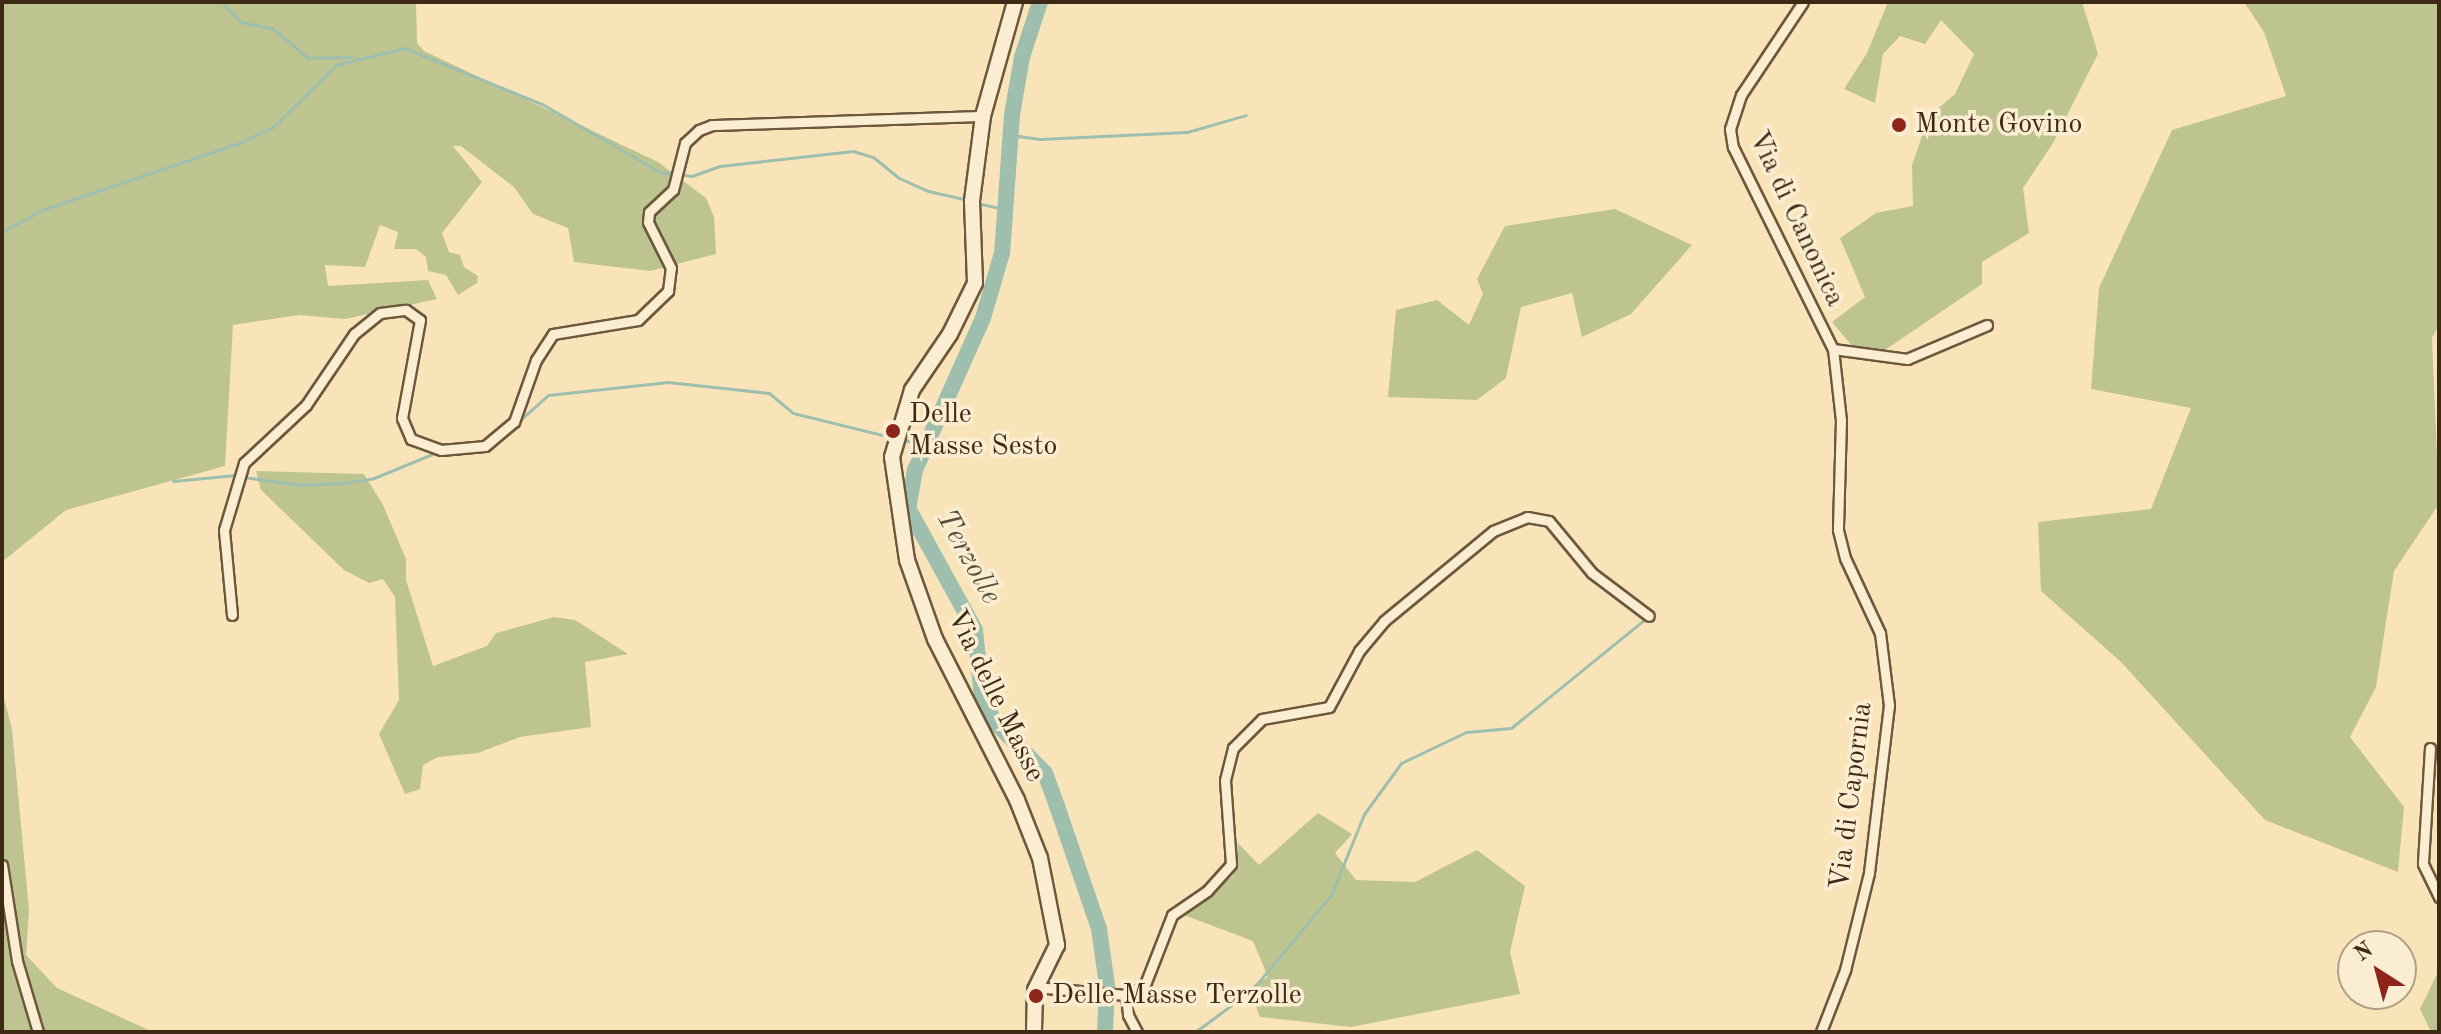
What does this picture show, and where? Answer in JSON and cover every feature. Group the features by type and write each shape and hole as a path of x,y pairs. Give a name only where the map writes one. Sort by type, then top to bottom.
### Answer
{"street":[{"name":"Via delle Masse","path":"1015,2 983,116 972,201 975,283 950,334 912,390 894,440 893,487 907,560 935,639 1017,800 1040,858 1057,945 1035,987 1034,1032"},
{"name":"Via di Canonica","path":"1803,2 1741,95 1730,129 1733,147 1833,349 1839,376"},
{"path":"232,615 224,530 244,463 306,405 362,325 392,310 413,311 420,320 402,418 411,439 441,450 485,446 514,422 536,360 553,334 638,320 668,291 671,268 648,222 649,212 675,186 688,138 712,125 983,116"},
{"path":"1833,349 1907,359 1987,325"},
{"name":"Via di Capornia","path":"1821,1032 1845,970 1869,873 1889,705 1880,633 1845,558 1838,530 1839,376"},
{"path":"1035,987 1125,994 1148,981 1172,915 1207,891 1231,864 1225,780 1238,742 1262,719 1329,707 1359,651 1384,621 1493,531 1527,517 1549,521 1592,573 1649,616"},
{"path":"2430,748 2423,864 2439,897"},
{"path":"2,865 17,961 38,1032"},
{"path":"1125,994 1128,1015 1137,1032"}],"green space":[{"path":"2,2 416,2 417,43 424,51 658,162 706,198 714,217 716,254 650,271 574,262 568,228 533,214 514,187 461,146 453,146 482,182 442,233 449,252 460,255 464,267 478,276 477,283 458,295 446,275 428,271 426,257 416,249 394,249 398,232 380,225 365,267 325,265 328,286 428,280 437,299 345,319 299,315 233,325 225,466 66,510 2,562"},
{"path":"1888,2 2082,2 2098,54 2053,143 2023,188 2029,233 1982,262 1982,284 1885,350 1853,347 1832,322 1865,297 1840,238 1876,213 1913,206 1912,165 1929,116 1955,94 1974,54 1941,20 1925,44 1900,36 1883,54 1875,103 1844,89 1867,53"},
{"path":"2244,2 2439,2 2439,325 2432,338 2439,504 2394,571 2376,687 2350,737 2404,807 2398,872 2265,820 2121,662 2041,591 2038,522 2151,509 2191,408 2091,389 2099,288 2172,130 2286,96 2264,32"},
{"path":"1615,209 1692,245 1631,314 1582,337 1572,293 1521,307 1506,378 1477,400 1388,397 1396,310 1437,300 1469,325 1483,294 1477,279 1505,226"},
{"path":"256,471 364,474 383,505 406,559 406,580 433,666 487,646 496,633 554,617 575,620 628,654 585,662 591,727 520,737 478,753 438,757 423,765 420,789 405,794 379,734 399,700 395,597 383,579 369,583 344,570 261,490"},
{"path":"2,691 12,729 29,910 26,955 57,988 153,1032 2,1032"},
{"path":"1318,813 1352,834 1335,853 1356,880 1415,882 1477,850 1525,886 1510,952 1520,994 1351,1027 1260,1017 1249,988 1268,977 1253,941 1181,914 1233,876 1238,843 1259,865"},
{"path":"2439,970 2439,1032 2431,1032 2420,1009"}],"waterway":[{"path":"221,2 241,22 273,29 308,58 352,57"},
{"name":"Terzolle","path":"1040,2 1022,57 1012,115 1002,253 983,318 915,470 908,508 975,630 982,698 995,722 1045,773 1099,929 1107,985 1105,1032"},
{"path":"2,232 42,210 239,143 273,127 336,65 404,48 542,104 660,172 692,176 720,166 853,151 873,157 899,178 928,191 968,200"},
{"path":"1011,135 1040,139 1187,132 1246,115"},
{"path":"981,204 1005,209"},
{"path":"492,445 548,395 668,382 769,393 793,413 891,437"},
{"path":"903,439 927,449"},
{"path":"244,477 299,485 344,483 374,478 437,452"},
{"path":"173,481 236,475"},
{"path":"1195,1032 1252,990 1331,895 1364,814 1401,763 1466,732 1511,728 1645,619"}],"place":[{"name":"Monte Govino","path":"1899,125"},
{"name":"Delle Masse Sesto","path":"893,431"},
{"name":"Delle Masse Terzolle","path":"1036,996"}]}
